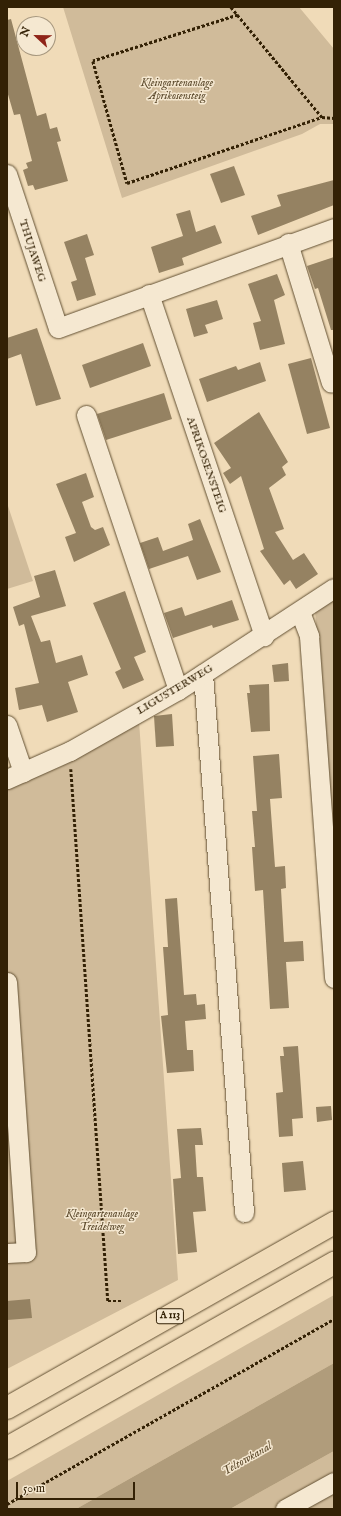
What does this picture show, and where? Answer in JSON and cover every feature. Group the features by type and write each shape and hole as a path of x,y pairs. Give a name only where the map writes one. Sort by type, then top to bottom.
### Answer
{"highway":[{"name":"A 113","path":"7,1408 334,1223"},
{"path":"7,1448 334,1263"}],"street":[{"name":"THUJAWEG","path":"7,174 58,328 148,294"},
{"path":"148,294 288,243 334,228"},
{"path":"288,243 331,383"},
{"name":"APRIKOSENSTEIG","path":"148,294 264,636"},
{"path":"86,415 178,690"},
{"name":"LIGUSTERWEG","path":"15,775 70,751 178,690 264,636 334,588"},
{"path":"300,612 309,636 334,978"},
{"path":"203,674 244,1212"},
{"path":"7,724 15,775"},
{"path":"7,982 26,1252 7,1253"},
{"path":"285,1509 334,1482"}],"path":[{"path":"231,7 322,116"},
{"path":"238,15 93,61 126,183 322,116 334,118"},
{"path":"70,751 108,1301 122,1300"},
{"path":"7,1504 334,1319"}],"green space":[{"name":"Kleingartenanlage Aprikosensteig","path":"63,7 299,7 334,49 334,124 320,124 302,134 122,198"},
{"path":"7,503 33,581 7,589"},
{"path":"334,598 334,879 315,610"},
{"name":"Kleingartenanlage Treidelweg","path":"139,721 178,1280 7,1369 7,788 62,766"},
{"path":"334,1295 334,1363 76,1509 7,1509 7,1481"},
{"path":"334,1451 334,1509 230,1509"}],"water":[{"name":"Teltowkanal","path":"334,1363 334,1451 230,1509 76,1509"}],"building":[{"path":"11,19 16,38 16,56 21,56 37,116 46,113 50,129 57,127 61,141 57,142 68,181 35,190 33,185 28,186 23,170 28,168 26,163 32,161 20,114 14,115 7,91 7,20"},
{"path":"234,166 245,195 221,203 210,174"},
{"path":"334,180 334,205 258,235 251,216 281,206 277,195"},
{"path":"190,210 196,232 215,225 222,243 182,258 184,265 159,273 151,247 183,236 176,214"},
{"path":"87,234 94,255 85,258 96,295 77,301 71,282 77,280 64,242"},
{"path":"334,257 334,330 331,330 318,288 315,289 307,266"},
{"path":"277,274 285,295 274,300 285,344 260,350 253,323 261,321 248,284"},
{"path":"217,300 223,319 205,325 208,333 194,337 186,309"},
{"path":"37,328 61,399 36,406 21,354 7,359 7,338"},
{"path":"143,343 151,366 90,388 82,365"},
{"path":"311,358 330,428 307,434 288,364"},
{"path":"260,362 266,381 207,402 199,379 236,366 238,370"},
{"path":"164,393 172,419 106,440 97,414"},
{"path":"259,412 288,462 282,467 286,475 269,488 284,529 275,532 293,560 304,553 318,574 296,589 290,580 284,585 260,551 264,549 241,476 230,484 223,473 231,468 214,443"},
{"path":"86,473 94,497 82,502 91,527 95,530 103,527 110,545 74,562 65,537 76,533 56,484"},
{"path":"200,519 221,572 197,580 188,556 149,569 140,543 158,537 163,551 193,540 188,524"},
{"path":"55,570 66,606 31,616 41,642 50,640 56,663 82,655 88,675 68,682 78,712 47,722 42,705 19,710 15,688 39,683 24,624 19,626 13,607 40,597 34,576"},
{"path":"125,591 146,652 134,657 144,680 123,689 115,672 121,669 93,603"},
{"path":"232,600 239,620 213,628 212,625 173,638 164,613 182,607 185,616"},
{"path":"288,663 289,681 274,682 272,665"},
{"path":"269,684 270,731 251,732 247,693 250,693 249,685"},
{"path":"172,714 174,746 156,747 154,716"},
{"path":"279,754 282,798 270,799 275,867 285,866 286,888 281,889 284,942 303,941 304,961 286,962 289,1008 270,1009 263,890 255,891 252,847 255,847 252,811 257,811 253,756"},
{"path":"177,898 184,995 196,994 197,1005 205,1004 206,1019 185,1021 187,1050 193,1050 194,1071 167,1073 161,1016 168,1015 163,947 168,947 165,899"},
{"path":"298,1046 303,1118 292,1119 293,1136 279,1137 276,1093 283,1092 280,1056 284,1056 283,1047"},
{"path":"331,1106 332,1120 317,1122 316,1107"},
{"path":"201,1128 203,1145 195,1145 197,1177 203,1177 206,1211 193,1212 197,1252 178,1254 173,1179 181,1178 177,1129"},
{"path":"303,1161 306,1190 284,1192 282,1163"},
{"path":"30,1299 32,1318 7,1320 7,1301"}]}
